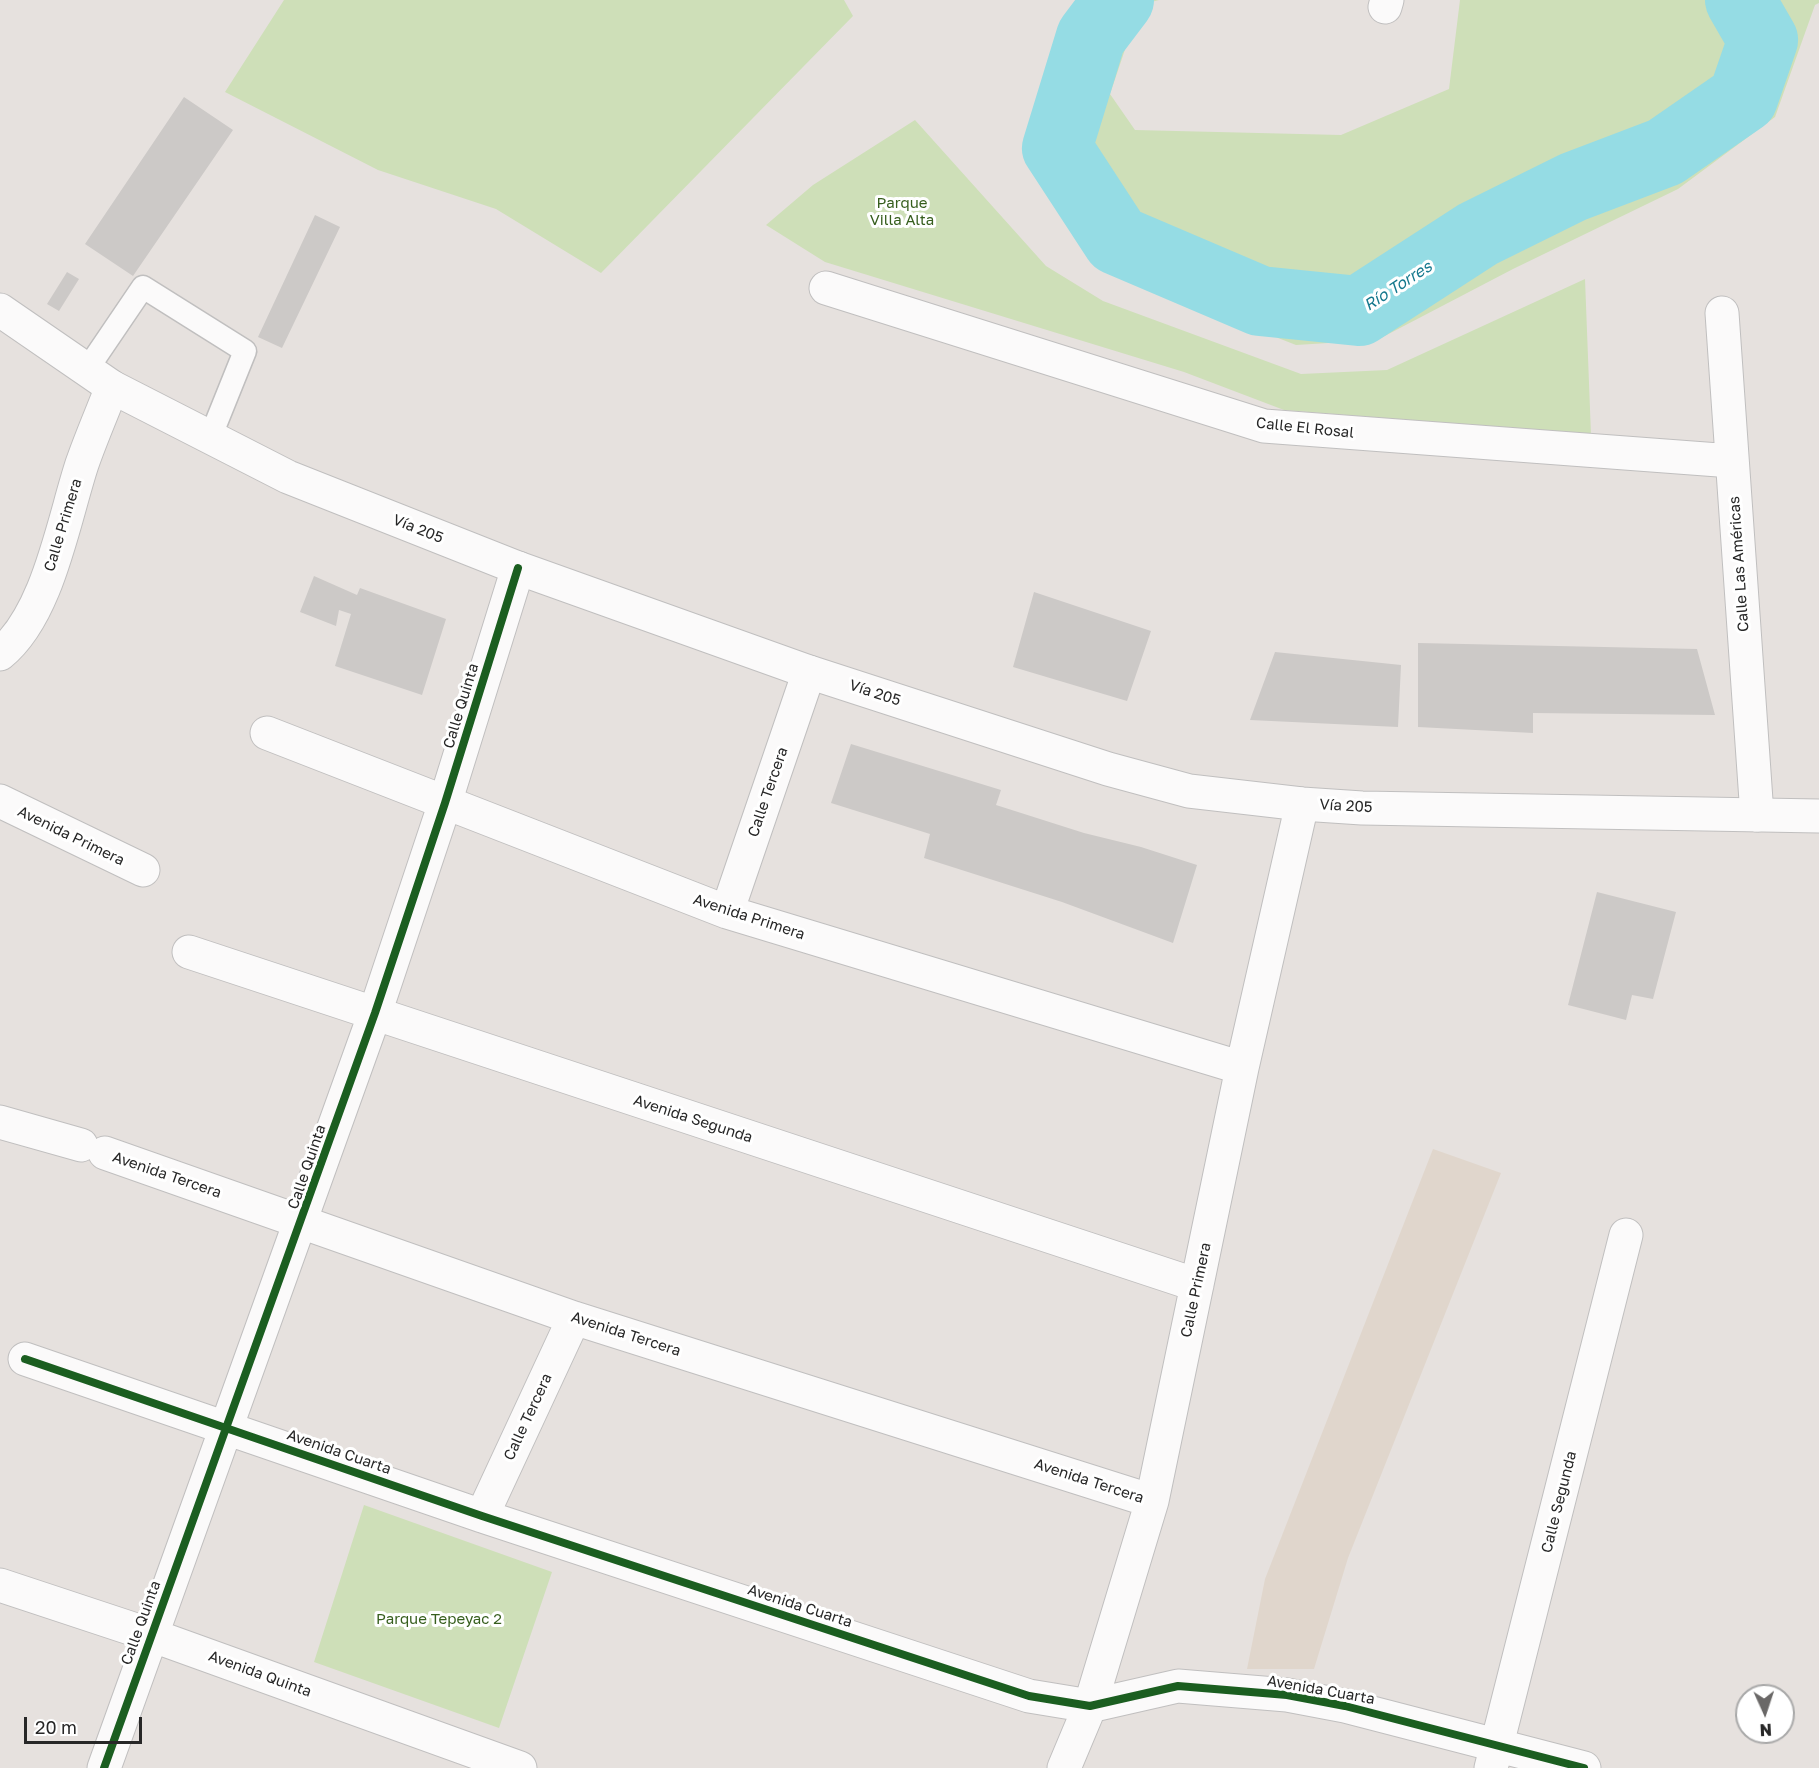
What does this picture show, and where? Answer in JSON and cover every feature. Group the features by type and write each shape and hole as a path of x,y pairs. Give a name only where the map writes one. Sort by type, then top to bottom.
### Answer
{"street":[{"name":"Calle El Rosal","path":"826,288 1264,426 1732,461"},
{"name":"Vía 205","path":"0,310 99,379 288,477 518,568 809,672 1108,769 1189,790 1302,804 1362,808 1819,816"},
{"name":"Calle Las Américas","path":"1722,313 1757,814"},
{"name":"Calle Primera","path":"0,654 13,644 44,589 82,463 99,379"},
{"name":"Calle Quinta","path":"104,1768 375,1013 445,803 518,568"},
{"name":"Calle Tercera","path":"727,912 809,672"},
{"name":"Avenida Primera","path":"267,733 727,912 1242,1068"},
{"name":"Avenida Primera","path":"0,801 143,870"},
{"name":"Calle Primera","path":"1064,1768 1090,1706 1152,1501 1242,1068 1302,804"},
{"name":"Avenida Segunda","path":"189,952 1197,1285"},
{"name":"Avenida Tercera","path":"0,1122 93,1149 574,1318 1152,1501"},
{"name":"Calle Segunda","path":"1494,1756 1626,1235"},
{"name":"Calle Tercera","path":"482,1516 574,1318"},
{"name":"Avenida Cuarta","path":"25,1359 482,1516 1029,1696 1090,1706 1178,1686 1287,1695 1345,1706 1494,1756 1584,1768"},
{"name":"Avenida Quinta","path":"0,1585 151,1635 520,1768"}],"lane":[{"path":"99,379 143,287 245,351 210,438"}],"shaded area":[{"path":"1433,1149 1501,1173 1348,1558 1314,1669 1247,1669 1265,1579"}],"green space":[{"path":"284,0 844,0 853,16 601,273 496,209 378,170 225,92"},
{"path":"1095,0 1159,0 1140,5 1110,94 1135,130 1341,135 1449,89 1460,0 1819,0 1819,3 1815,5 1775,117 1678,189 1513,269 1377,340 1296,345 1109,272 1045,157 1071,28"},
{"name":"Parque Villa Alta","path":"915,120 1046,266 1103,301 1301,374 1387,370 1585,279 1591,435 1284,410 1184,372 825,262 766,225 813,185"},
{"name":"Parque Tepeyac 2","path":"364,1505 552,1572 499,1728 314,1662"}],"building":[{"path":"184,97 233,130 133,276 85,244"},
{"path":"315,215 340,227 282,348 258,337"},
{"path":"67,272 79,279 59,311 47,304"},
{"path":"314,576 357,595 360,588 446,619 422,695 335,666 351,614 339,610 336,626 300,612"},
{"path":"1034,592 1151,631 1127,701 1013,667"},
{"path":"1418,643 1697,649 1715,715 1533,713 1533,733 1418,727"},
{"path":"1275,652 1401,665 1398,727 1250,720"},
{"path":"851,744 1001,790 996,805 1197,865 1173,943 1062,902 924,858 930,834 831,803"},
{"path":"1597,892 1676,912 1653,999 1632,995 1626,1020 1568,1005"}],"waterway":[{"name":"Río Torres","path":"1119,0 1091,37 1057,148 1117,240 1260,301 1359,311 1478,234 1573,187 1665,152 1743,98 1763,40 1740,0"}],"cycle path":[{"path":"104,1768 375,1013 445,803 518,568"},
{"path":"25,1359 482,1516 1029,1696 1090,1706 1178,1686 1287,1695 1345,1706 1584,1768"}]}
